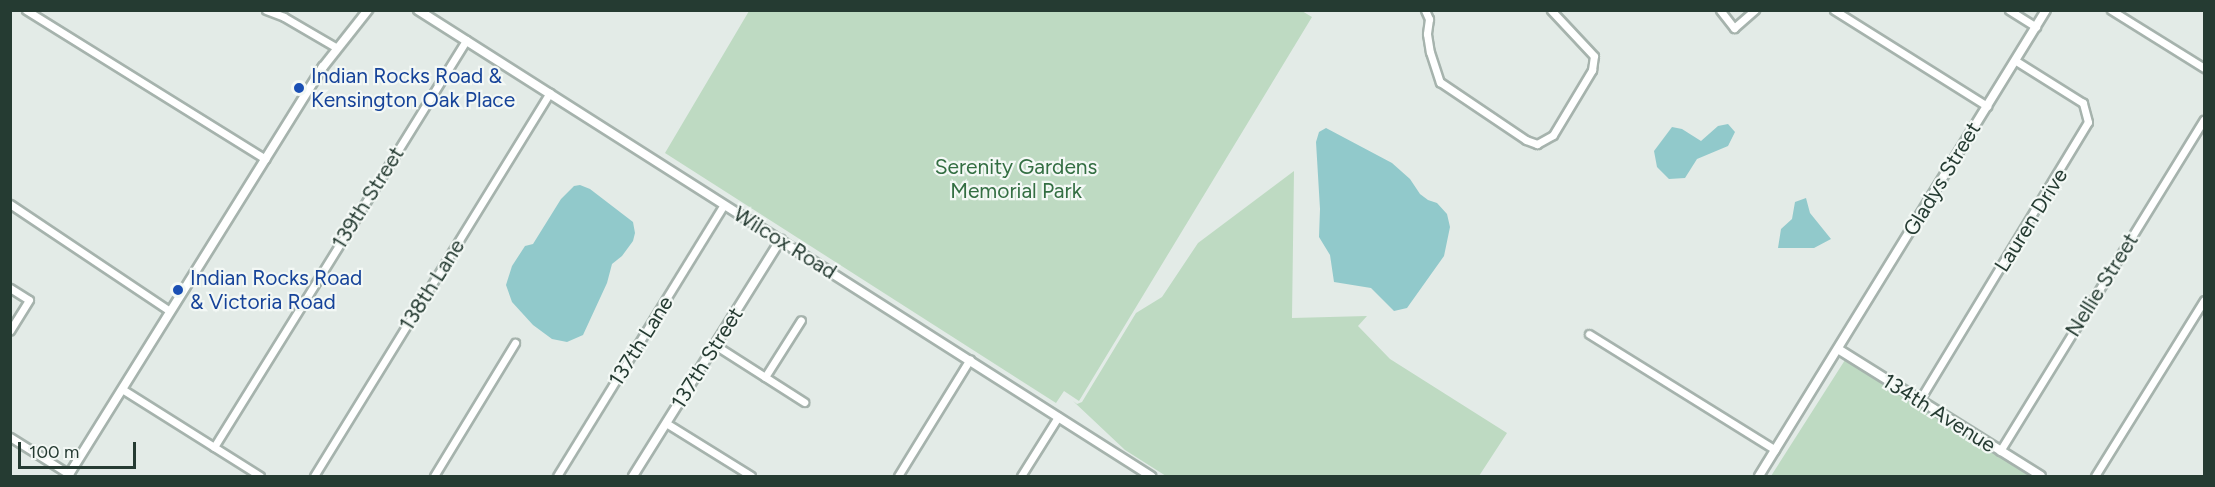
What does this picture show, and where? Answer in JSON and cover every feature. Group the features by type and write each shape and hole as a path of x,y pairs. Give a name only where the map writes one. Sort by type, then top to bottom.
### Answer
{"street":[{"path":"26,10 265,159"},
{"path":"266,10 284,17 337,48"},
{"path":"10,437 68,475 265,159 337,48 368,10"},
{"name":"Wilcox Road","path":"418,10 970,359 1151,477"},
{"path":"1425,10 1429,19 1427,34 1430,52 1440,82 1526,140 1537,144 1553,135 1592,70 1594,56 1551,10"},
{"path":"1720,10 1734,28 1755,10"},
{"path":"1834,10 1987,106"},
{"path":"2009,10 2036,27"},
{"name":"Gladys Street","path":"1759,477 2046,10"},
{"path":"2111,10 2205,68"},
{"name":"139th Street","path":"214,447 466,40"},
{"name":"Lauren Drive","path":"1919,401 2084,133 2088,122 2088,111 2083,103 2016,61"},
{"name":"138th Lane","path":"314,477 550,93"},
{"name":"Nellie Street","path":"2000,451 2205,120"},
{"path":"10,204 170,310"},
{"name":"137th Lane","path":"557,477 724,205"},
{"name":"137th Street","path":"633,477 781,239"},
{"path":"10,288 29,300 10,330"},
{"path":"2095,477 2205,300"},
{"path":"765,377 801,320"},
{"path":"1589,334 1775,450"},
{"path":"434,477 514,343"},
{"path":"714,345 804,402"},
{"name":"134th Avenue","path":"1838,349 2041,477"},
{"path":"898,477 970,359"},
{"path":"122,389 260,477"},
{"path":"1021,477 1058,417"},
{"path":"666,423 752,477"}],"green space":[{"name":"Serenity Gardens Memorial Park","path":"749,11 1302,11 1312,17 1079,401 1064,391 1056,403 665,153"},
{"path":"1294,171 1292,318 1367,316 1358,326 1390,359 1507,433 1479,476 1166,476 1125,450 1073,401 1077,404 1082,402 1136,313 1162,297 1198,243"},
{"path":"1845,360 1913,403 2033,476 1771,476"}],"water":[{"path":"1728,124 1735,132 1728,146 1697,159 1685,178 1669,179 1657,167 1654,151 1672,127 1682,129 1701,141 1718,126"},
{"path":"1326,128 1392,163 1410,179 1420,194 1437,203 1447,214 1450,227 1444,256 1407,308 1394,311 1371,288 1334,282 1330,255 1319,237 1320,209 1316,142 1319,132"},
{"path":"580,185 590,189 633,222 635,233 633,241 622,256 612,264 607,283 583,335 567,342 552,339 533,325 512,302 506,285 512,266 525,246 533,244 561,199 574,186"},
{"path":"1806,198 1810,213 1831,239 1814,248 1778,248 1781,229 1792,219 1795,202"}],"place":[{"name":"Indian Rocks Road & Kensington Oak Place","path":"299,88"},
{"name":"Indian Rocks Road & Victoria Road","path":"178,290"}]}
